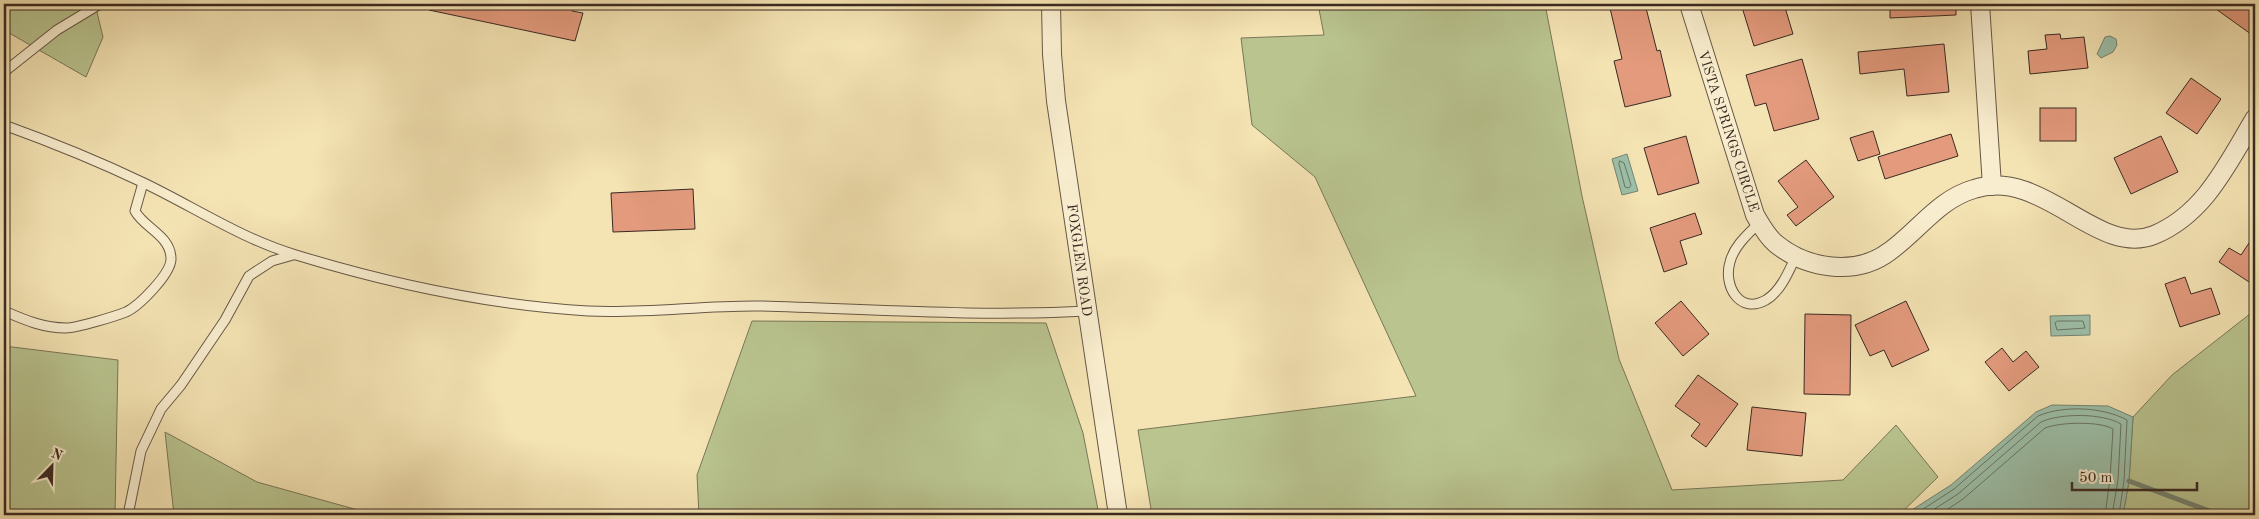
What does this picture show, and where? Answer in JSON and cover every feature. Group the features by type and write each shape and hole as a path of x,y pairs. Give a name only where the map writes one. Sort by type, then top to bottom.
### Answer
{"street":[{"name":"FOXGLEN ROAD","path":"1051,4 1052,54 1056,101 1118,515"},
{"name":"VISTA SPRINGS CIRCLE","path":"1690,4 1748,199 1760,223 1775,243 1796,256 1817,265 1833,267 1864,264 1889,252 1949,199 1975,188 1992,186 2012,187 2035,193 2105,232 2126,240 2152,236 2181,222 2195,210 2219,177 2255,118"},
{"path":"1980,4 1992,186"}],"lane":[{"path":"4,72 57,30 100,4"},
{"path":"4,125 143,183 241,234 293,254 394,283 486,299 588,310 656,311 744,306 1029,314 1088,311"},
{"path":"4,310 37,325 68,328 127,311 163,279 172,259 169,247 161,236 140,221 135,211 143,183"},
{"path":"1760,223 1739,244 1730,261 1728,274 1730,291 1740,300 1752,302 1765,300 1780,287 1796,256"},
{"path":"128,515 140,451 161,409 181,385 220,328 249,276 272,261 293,254"}],"shaded area":[{"path":"4,4 95,4 103,37 86,77 4,30"},
{"path":"1318,4 1545,4 1582,196 1619,359 1672,490 1843,480 1896,425 1938,477 1899,515 1152,515 1138,430 1416,396 1315,177 1252,125 1241,38 1324,35"},
{"path":"2255,310 2255,515 2123,515 2129,481 2133,417 2172,375"},
{"path":"752,321 1046,323 1083,433 1099,515 699,515 697,475"},
{"path":"4,346 118,360 115,515 4,515"},
{"path":"165,432 257,482 376,515 174,515"}],"water":[{"path":"2110,36 2116,39 2117,45 2113,52 2101,58 2097,54 2105,37"},
{"path":"1627,154 1638,191 1622,195 1612,159"},
{"path":"2090,315 2090,335 2051,336 2050,316"},
{"path":"2052,405 2108,406 2133,417 2129,481 2123,515 1904,515 1951,485 2036,412"}],"building":[{"path":"430,4 573,4 572,11 583,13 575,41 429,10"},
{"path":"1609,4 1645,4 1657,51 1660,50 1671,96 1625,107 1614,61 1622,59"},
{"path":"1741,4 1784,4 1793,34 1754,46"},
{"path":"1890,4 1956,4 1956,15 1890,18"},
{"path":"2209,4 2255,4 2255,37"},
{"path":"2060,34 2061,39 2084,37 2088,68 2030,74 2028,51 2047,49 2045,35"},
{"path":"1944,44 1949,92 1907,96 1904,69 1860,74 1858,52"},
{"path":"1802,59 1819,119 1774,131 1766,103 1755,106 1746,75"},
{"path":"2191,78 2221,99 2197,134 2166,113"},
{"path":"2040,108 2076,108 2076,141 2040,141"},
{"path":"1873,131 1880,154 1858,161 1850,138"},
{"path":"1951,134 1958,156 1885,179 1878,157"},
{"path":"1686,136 1699,183 1658,195 1644,148"},
{"path":"2161,136 2178,172 2131,194 2114,158"},
{"path":"1806,160 1834,197 1796,226 1787,215 1798,207 1778,181"},
{"path":"693,189 695,229 613,232 611,193"},
{"path":"1695,213 1702,234 1680,241 1687,264 1664,272 1650,228"},
{"path":"2255,234 2255,286 2219,262 2229,248 2241,255"},
{"path":"2185,277 2191,294 2211,288 2220,314 2180,327 2165,284"},
{"path":"1681,301 1709,334 1683,356 1655,323"},
{"path":"1906,301 1929,350 1892,367 1884,350 1870,356 1855,325"},
{"path":"1805,314 1851,315 1850,395 1804,394"},
{"path":"2002,348 2013,362 2026,351 2039,367 2009,391 1985,362"},
{"path":"1698,375 1738,404 1706,447 1691,436 1700,424 1675,406"},
{"path":"1752,407 1806,413 1802,456 1747,450"}],"waterway":[{"path":"2129,481 2220,515"}]}
